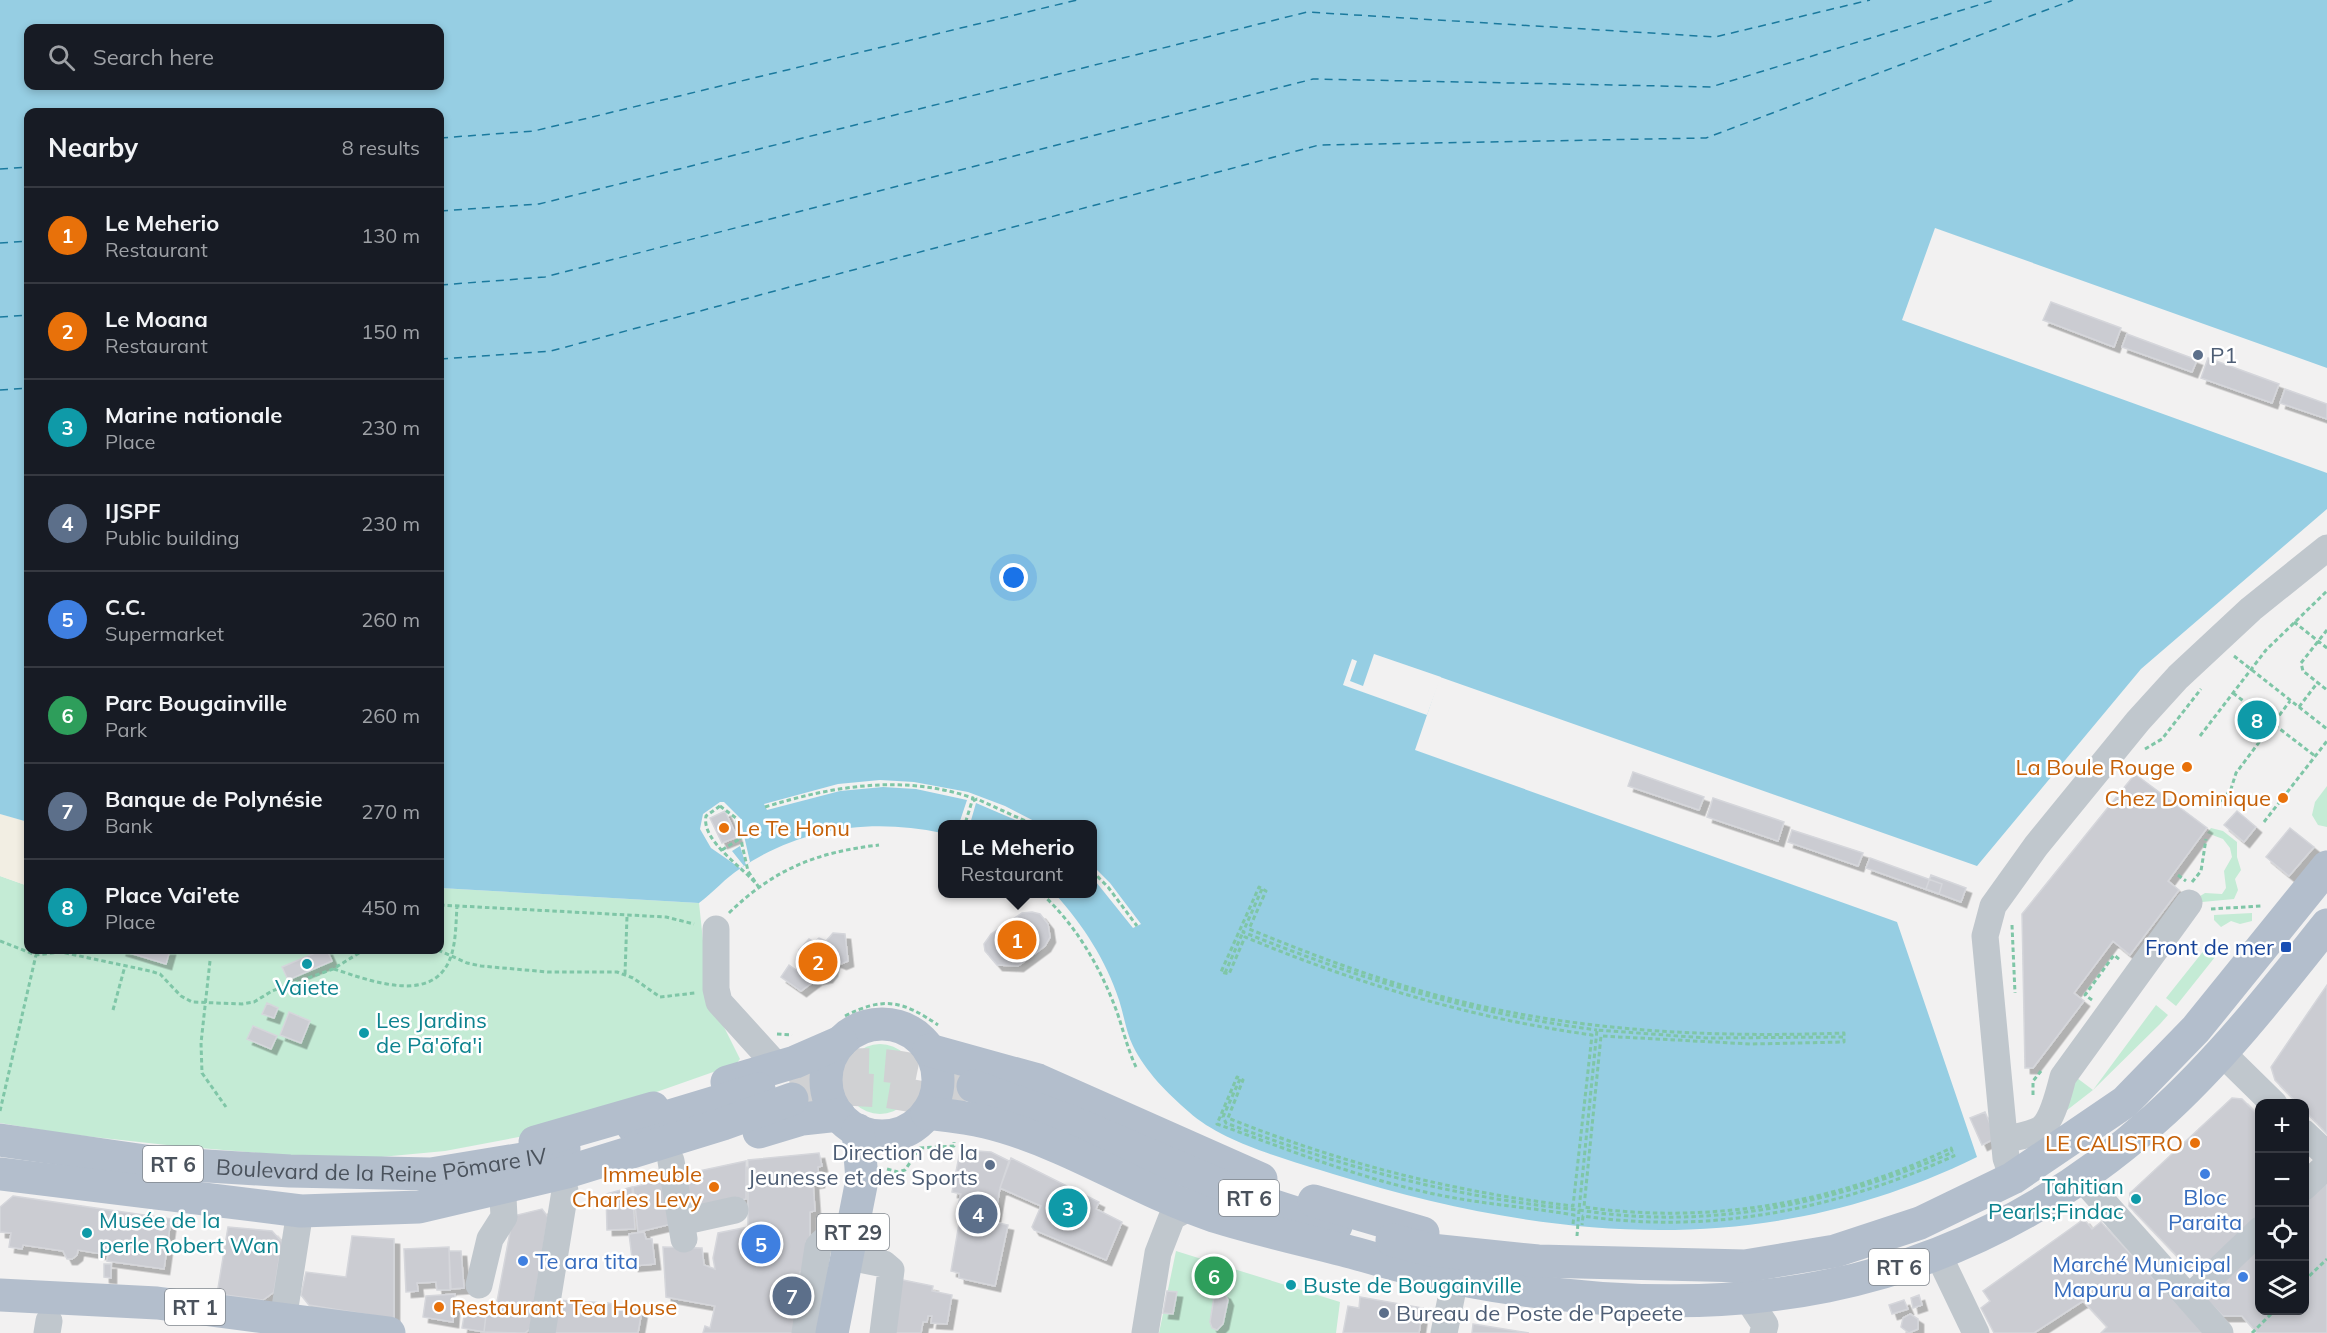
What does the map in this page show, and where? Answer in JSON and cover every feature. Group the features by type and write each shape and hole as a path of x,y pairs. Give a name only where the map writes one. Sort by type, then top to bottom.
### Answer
{"main road":[{"name":"RT 6","path":"2323,940 2155,1119 2080,1176 1974,1240 1876,1274 1784,1294 1759,1319 1638,1302 1555,1294 1455,1279 1352,1252 1257,1217 970,1096 1072,1122 1191,1175 1316,1221 1431,1250 1538,1261 1745,1266 1835,1251 1920,1223 2013,1178 2125,1102 2196,1029 2327,867"},
{"path":"786,1082 858,1029 887,1024 914,1034 929,1050 936,1065 938,1082 935,1098 927,1113 916,1125 893,1134 871,1134 849,1122 831,1100 827,1083 828,1065 841,1042"},
{"path":"929,1050 1006,1070 1047,1084 1253,1176 1338,1210 1538,1261"},
{"name":"Boulevard de la Reine Pōmare IV","path":"0,1140 159,1163 347,1172 469,1155 543,1140 641,1112 786,1082"},
{"name":"Boulevard de la Reine Pōmare IV","path":"0,1174 300,1211 371,1211 419,1207 567,1172 723,1124 786,1082"},
{"path":"927,1113 977,1120 1024,1134 1190,1207 1352,1252"},
{"path":"419,1207 565,1191 671,1161 780,1125 849,1122"},
{"name":"RT 29","path":"849,1122 862,1180 850,1333"},
{"name":"RT 29","path":"832,1333 893,1134"},
{"name":"RT 1","path":"0,1295 50,1313 157,1303 283,1326 389,1333"}],"street":[{"path":"2014,1137 1985,936 1993,906 2036,846 2138,721 2178,677 2251,609 2327,548"},
{"path":"2014,1137 2040,1129 2045,1124 2061,1090 2063,1077 2189,903"},
{"path":"716,929 716,989 719,1002 786,1082"},
{"path":"2220,1052 2269,1099"},
{"path":"2013,1178 2006,1158 2014,1137 2041,1107 2043,1091"},
{"path":"2309,1138 2327,1155"},
{"path":"671,1161 683,1230 735,1210"},
{"path":"2309,1181 2327,1165"},
{"path":"2080,1176 2220,1333"},
{"path":"542,1333 565,1191"},
{"path":"479,1285 490,1239 504,1217 503,1197"},
{"path":"1145,1333 1158,1253 1172,1218 1190,1207"},
{"path":"283,1326 300,1211"},
{"path":"2190,1297 2255,1234"},
{"path":"805,1333 818,1247 822,1240 830,1237 884,1264 891,1270 883,1333"},
{"path":"1938,1254 1976,1333"},
{"path":"1444,1333 1455,1279"}],"path":[{"path":"2200,736 2251,670 2294,622 2327,591"},
{"path":"2294,622 2327,648"},
{"path":"2327,630 2301,663 2303,671 2327,690"},
{"path":"2238,646 2231,654 2327,729"},
{"path":"2299,708 2318,682"},
{"path":"2140,753 2162,740 2202,687"},
{"path":"2233,693 2315,756"},
{"path":"2217,808 2231,789 2236,773 2290,700"},
{"path":"2264,822 2327,741"},
{"path":"765,807 839,787 881,784 915,785 973,798 966,820"},
{"path":"971,802 977,799 1021,820"},
{"path":"720,806 736,818 748,871 758,886 745,869 712,840 705,823 706,816 720,806"},
{"path":"722,850 741,838"},
{"path":"2206,840 2200,871 2190,884 2189,903 2199,910 2264,906"},
{"path":"444,905 678,918 716,929 727,914 758,886 782,871 809,860 845,850 879,845"},
{"path":"1097,876 1137,926"},
{"path":"1240,1079 1243,1080 1228,1118 1265,1133 1341,1160 1435,1185 1573,1206 1592,1035 1528,1025 1429,1003 1343,976 1245,937 1229,974 1221,972 1259,887 1266,891 1249,929 1346,967 1432,994 1530,1016 1598,1026 1706,1034 1844,1033 1844,1042 1750,1044 1601,1036 1584,1207 1681,1214 1761,1207 1835,1191 1910,1166 1950,1148 1953,1152"},
{"path":"1225,973 1262,889"},
{"path":"1046,898 1079,936 1096,965 1118,1015 1126,1046 1136,1067"},
{"path":"333,969 378,983 416,986 429,984 434,981 452,955 457,906"},
{"path":"625,974 627,915"},
{"path":"2012,918 2015,1002"},
{"path":"1243,932 1345,971 1430,998 1529,1020 1597,1030 1706,1038 1844,1037"},
{"path":"0,941 24,950"},
{"path":"0,1111 36,955 44,954"},
{"path":"70,954 160,974 187,1000 206,1004 254,1002 272,991 333,969 357,954"},
{"path":"2094,1001 2085,995 2114,955 2124,962"},
{"path":"210,961 201,1043 202,1073 226,1107"},
{"path":"113,1010 125,966"},
{"path":"1577,1236 1597,1030"},
{"path":"1240,1079 1237,1077 1217,1124 1308,1158 1385,1182 1479,1203 1574,1215 1573,1224"},
{"path":"1240,1079 1223,1117 1226,1123 1309,1154 1385,1177 1480,1198 1640,1217 1680,1218 1762,1211 1845,1192 1953,1152"},
{"path":"1582,1225 1583,1216 1681,1223 1762,1216 1798,1209 1875,1189 1954,1156 1953,1152"},
{"path":"2309,1276 2327,1259"},
{"path":"2252,1333 2271,1315"}],"green space":[{"path":"2327,786 2327,827 2318,825 2312,815 2315,802"},
{"path":"2211,828 2223,831 2237,842 2237,857 2241,870 2235,879 2238,890 2234,899 2202,902 2197,898 2205,893 2222,894 2226,888 2224,871 2232,857 2230,848 2223,839 2207,833"},
{"name":"Les Jardins de Pā'ōfa'i","path":"0,876 24,885 24,954 444,954 444,888 699,903 709,997 740,1059 736,1064 540,1133 445,1151 370,1158 295,1156 176,1146 66,1134 0,1123"},
{"path":"2252,913 2252,921 2240,924 2231,921 2221,927 2214,920 2214,915"},
{"path":"2205,949 2215,957 2176,1006 2166,998"},
{"path":"2156,1005 2168,1015 2160,1024 2093,1090"},
{"path":"880,1044 893,1047 905,1054 912,1066 915,1079 912,1092 905,1104 893,1111 880,1114 867,1111 855,1104 848,1092 845,1079 848,1066 855,1054 867,1047"},
{"path":"2077,1078 2093,1090 2053,1121"},
{"path":"1176,1251 1340,1302 1336,1333 1159,1333"}],"sand":[{"path":"0,814 24,821 24,885 0,876"}],"water":[{"path":"0,0 2327,0 2327,368 1935,228 1902,320 2327,473 2327,509 2141,669 1977,866 1440,677 1415,750 1897,922 1977,1157 1897,1190 1818,1213 1738,1226 1658,1230 1578,1226 1497,1215 1415,1197 1297,1163 1238,1142 1203,1123 1165,1090 1150,1073 1131,1041 1114,985 1100,957 1075,918 1058,898 1097,898 1097,820 938,820 938,832 890,826 838,830 813,835 764,854 735,872 699,903 444,888 444,108 24,108 24,821 0,814"}],"pier":[{"path":"1374,654 1441,677 1427,715 1343,685 1352,659 1357,661 1350,681 1363,686"},
{"path":"880,780 914,782 968,792 1005,806 1032,820 1016,820 976,803 971,820 960,820 967,800 916,789 883,787 840,791 767,810 764,804 838,784"},
{"path":"720,802 724,802 740,818 750,862 746,865 740,846 732,851 744,866 740,868 711,848 700,829 703,814"},
{"path":"1097,870 1110,883 1141,924 1133,928 1097,883"}],"building":[{"path":"2051,302 2121,328 2114,347 2043,320"},
{"path":"2127,334 2197,360 2192,372 2122,347"},
{"path":"2208,358 2279,384 2272,403 2201,378"},
{"path":"2285,389 2327,404 2327,419 2280,403"},
{"path":"1633,772 1704,797 1699,810 1628,786"},
{"path":"2135,774 2207,828 2168,881 2179,890 2130,955 2113,941 2074,993 2084,1001 2033,1068 2025,1068 2022,914"},
{"path":"1713,798 1784,822 1778,841 1707,817"},
{"name":"Le Te Honu","path":"725,811 737,837 722,843 710,818"},
{"path":"2237,811 2256,827 2244,842 2224,825"},
{"path":"2290,828 2314,847 2289,876 2266,857"},
{"path":"1792,830 1863,853 1858,866 1788,842"},
{"path":"1870,858 1942,884 1939,894 1866,868"},
{"path":"1931,875 1966,888 1961,902 1926,889"},
{"path":"1022,913 1040,914 1048,924 1050,937 1045,946 1018,966 997,965 985,951 984,944 991,934"},
{"path":"833,933 845,934 848,961 841,964 834,961 832,971 827,977 817,979 801,991 781,977 789,965 796,970 802,963 801,958 804,954 799,950 809,939 814,942 819,938 826,941"},
{"path":"133,954 169,954 166,964"},
{"name":"Vaiete","path":"313,954 329,954 332,961 288,980 282,967"},
{"path":"2327,985 2327,1134 2309,1115 2309,1099 2293,1099 2275,1080 2271,1067"},
{"path":"267,1003 278,1008 274,1018 262,1014"},
{"path":"289,1012 310,1021 301,1043 280,1035"},
{"path":"253,1026 277,1036 271,1049 247,1039"},
{"name":"Bloc Paraita","path":"2232,1098 2242,1099 2255,1112 2255,1226 2204,1275 2193,1273 2129,1206 2130,1193"},
{"path":"1985,1112 1996,1138 1982,1145 1970,1118"},
{"path":"960,1151 991,1152 1009,1161 1000,1188 994,1222 1008,1225 995,1286 959,1278 959,1273 951,1271 962,1206 958,1205 961,1194 952,1192"},
{"path":"819,1153 822,1166 818,1167 819,1182 813,1183 815,1211 810,1212 810,1241 806,1242 805,1270 800,1272 802,1286 798,1333 703,1333 705,1326 710,1328 715,1306 666,1297 663,1247 702,1248 704,1265 715,1269 713,1258 718,1233 748,1227 748,1160"},
{"path":"1011,1158 1099,1202 1096,1209 1122,1222 1106,1260 1034,1230 1032,1227 1041,1206 1000,1188"},
{"name":"Immeuble Charles Levy","path":"746,1161 746,1199 687,1212 680,1175"},
{"path":"669,1178 676,1223 638,1232 633,1187"},
{"name":"Marché Municipal Mapuru a Paraita","path":"2327,1179 2327,1333 2257,1333 2242,1316 2223,1316 2205,1298 2255,1249 2255,1315 2309,1315 2309,1195"},
{"path":"632,1187 635,1229 607,1230 606,1194"},
{"name":"Musée de la perle Robert Wan","path":"13,1196 171,1219 164,1269 107,1261 108,1255 78,1250 77,1255 72,1259 67,1259 63,1251 23,1245 22,1249 9,1247 11,1233 0,1232 0,1207"},
{"name":"Te ara tita","path":"542,1209 548,1217 530,1329 525,1333 484,1332 487,1306 496,1307 513,1216"},
{"path":"2084,1219 2092,1229 2101,1222 2204,1333 2101,1333 2107,1327 2083,1301 2034,1333 1994,1333 1981,1308 1990,1301 1983,1291"},
{"path":"228,1227 272,1231 282,1242 274,1292 263,1300 217,1294"},
{"path":"644,1232 646,1239 652,1239 655,1264 633,1266 629,1234"},
{"path":"352,1236 394,1239 394,1319 309,1305 301,1295 306,1272 346,1277"},
{"path":"449,1247 450,1290 437,1290 436,1282 417,1283 418,1291 406,1292 404,1249"},
{"path":"449,1251 461,1251 464,1288 451,1289"},
{"path":"104,1264 111,1264 111,1278 104,1277"},
{"path":"898,1279 933,1286 932,1291 952,1295 947,1324 931,1323 932,1316 928,1316 927,1322 923,1322 921,1333 889,1333"},
{"path":"1167,1291 1177,1292 1173,1314 1163,1313"},
{"path":"1220,1292 1225,1294 1228,1300 1223,1324 1217,1330 1212,1328 1210,1322 1214,1297"},
{"name":"Restaurant Tea House","path":"455,1294 453,1322 423,1317 426,1296"},
{"path":"1919,1295 1922,1305 1913,1308 1911,1298"},
{"name":"Bureau de Poste de Papeete","path":"1360,1297 1423,1308 1419,1333 1343,1333 1348,1306 1359,1308"},
{"path":"556,1300 608,1303 642,1310 638,1333 552,1333"},
{"path":"1904,1300 1908,1309 1892,1314 1889,1305"},
{"path":"466,1305 487,1306 484,1332 462,1328"},
{"path":"1910,1314 1918,1319 1918,1329 1909,1333 1901,1327 1903,1318"},
{"path":"1473,1324 1529,1333 1472,1333"}],"ferry route":[{"path":"444,138 534,131 1077,0"},
{"path":"444,211 539,204 1307,12 1715,37 1870,0"},
{"path":"444,285 545,277 1313,79 1711,87 1995,0"},
{"path":"444,359 551,351 1319,145 1706,138 2073,0"},
{"path":"0,169 24,167"},
{"path":"0,243 24,241"},
{"path":"0,317 24,315"},
{"path":"0,390 24,388"}],"tunnel":[{"path":"789,1080 833,1067 874,1065 907,1068 973,1086"},
{"path":"792,1099 846,1089 884,1091 965,1105"}],"place":[{"name":"P1","path":"2198,355"},
{"name":"Place Vai'ete","path":"2257,720"},
{"name":"La Boule Rouge","path":"2187,767"},
{"name":"Chez Dominique","path":"2283,798"},
{"name":"Le Te Honu","path":"724,828"},
{"name":"Le Meherio","path":"1017,940"},
{"name":"Front de mer","path":"2286,947"},
{"name":"Le Moana","path":"818,962"},
{"name":"Vaiete","path":"307,964"},
{"name":"Les Jardins de Pā'ōfa'i","path":"364,1033"},
{"name":"LE CALISTRO","path":"2195,1143"},
{"name":"Direction de la Jeunesse et des Sports","path":"990,1165"},
{"name":"Bloc Paraita","path":"2205,1174"},
{"name":"Immeuble Charles Levy","path":"714,1187"},
{"name":"Tahitian Pearls;Findac","path":"2136,1199"},
{"name":"Marine nationale","path":"1068,1208"},
{"name":"IJSPF","path":"978,1214"},
{"name":"Musée de la perle Robert Wan","path":"87,1233"},
{"name":"C.C.","path":"761,1244"},
{"name":"Te ara tita","path":"523,1261"},
{"name":"Parc Bougainville","path":"1214,1276"},
{"name":"Marché Municipal Mapuru a Paraita","path":"2243,1277"},
{"name":"Buste de Bougainville","path":"1291,1285"},
{"name":"Banque de Polynésie","path":"792,1296"},
{"name":"Restaurant Tea House","path":"439,1307"},
{"name":"Bureau de Poste de Papeete","path":"1384,1313"}]}
